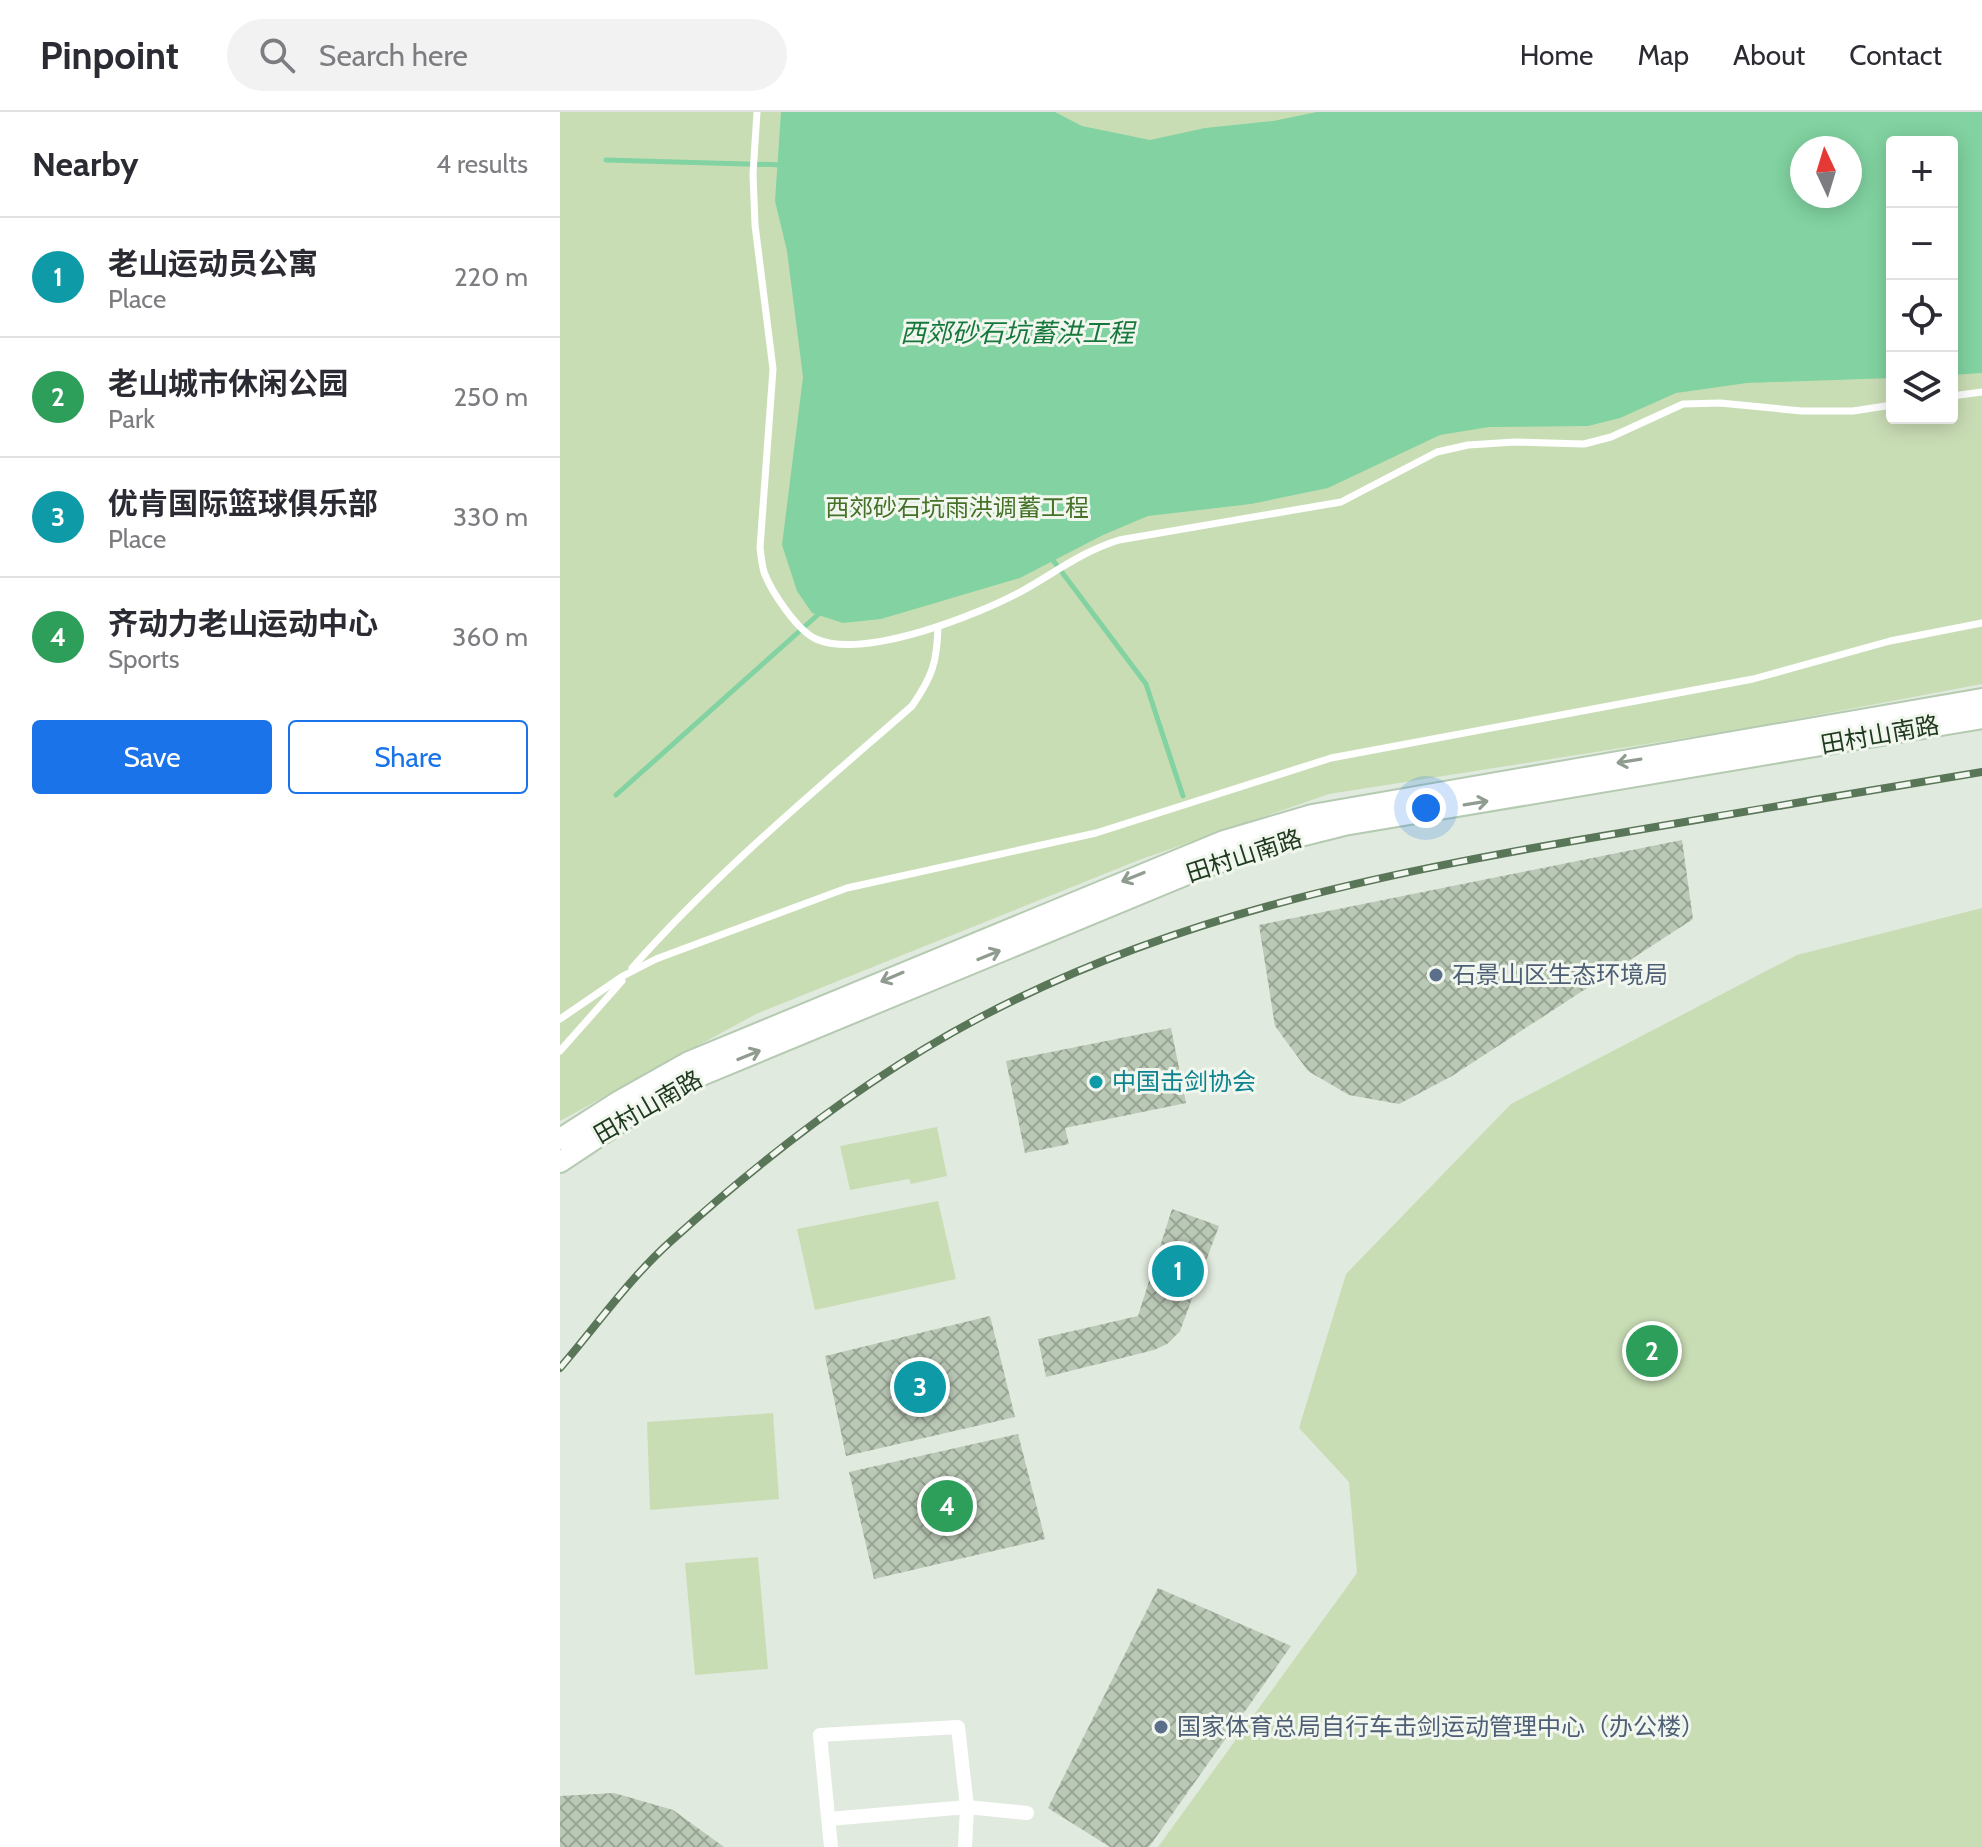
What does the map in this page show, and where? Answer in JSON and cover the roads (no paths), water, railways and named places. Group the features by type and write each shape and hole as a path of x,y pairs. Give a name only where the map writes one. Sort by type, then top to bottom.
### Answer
{"main road":[{"name":"田村山南路","path":"560,1139 689,1062 1224,841 1312,815 1982,699"},
{"name":"田村山南路","path":"560,1162 646,1105 704,1074 1197,870 1276,842 1344,825 1982,718"}],"street":[{"path":"831,1847 820,1735 958,1727 967,1807 965,1847"},
{"path":"829,1819 967,1807 1027,1813"}],"lane":[{"path":"757,112 753,150 755,225 773,369 760,548 764,573 807,634 820,641 853,644 883,641 938,627 1019,593 1092,549 1119,540 1341,502 1437,452 1468,445 1515,442 1584,444 1611,437 1683,404 1720,403 1802,411 1853,411 1886,406"},
{"path":"1958,395 1982,392"},
{"path":"560,1019 628,974 671,953 847,888 1096,833 1331,758 1753,679 1890,641 1982,623"},
{"path":"560,1051 664,933 748,851 912,706 930,680 938,649 938,627"}],"water":[{"name":"西郊砂石坑蓄洪工程","path":"781,112 1055,112 1082,126 1150,140 1205,128 1273,121 1317,112 1982,112 1982,373 1958,375 1958,136 1886,136 1886,378 1747,383 1676,393 1620,418 1588,426 1489,427 1440,435 1328,488 1251,504 1148,516 1103,535 1020,578 881,619 843,623 812,613 797,591 782,545 803,377 787,251 775,201"}],"waterway":[{"path":"606,160 785,165"},
{"path":"1049,555 1146,684 1183,796"},
{"path":"616,795 821,612"}],"railway":[{"path":"560,1368 655,1256 780,1149 857,1092 937,1041 1055,981 1212,923 1373,880 1537,847 1982,772"}],"place":[{"name":"石景山区生态环境局","path":"1436,975"},
{"name":"中国击剑协会","path":"1096,1082"},
{"name":"老山运动员公寓","path":"1178,1271"},
{"name":"老山城市休闲公园","path":"1652,1351"},
{"name":"优肯国际篮球俱乐部","path":"920,1387"},
{"name":"齐动力老山运动中心","path":"947,1506"},
{"name":"国家体育总局自行车击剑运动管理中心（办公楼）","path":"1161,1727"}],"park label":[{"name":"西郊砂石坑雨洪调蓄工程","path":"957,508"}]}
